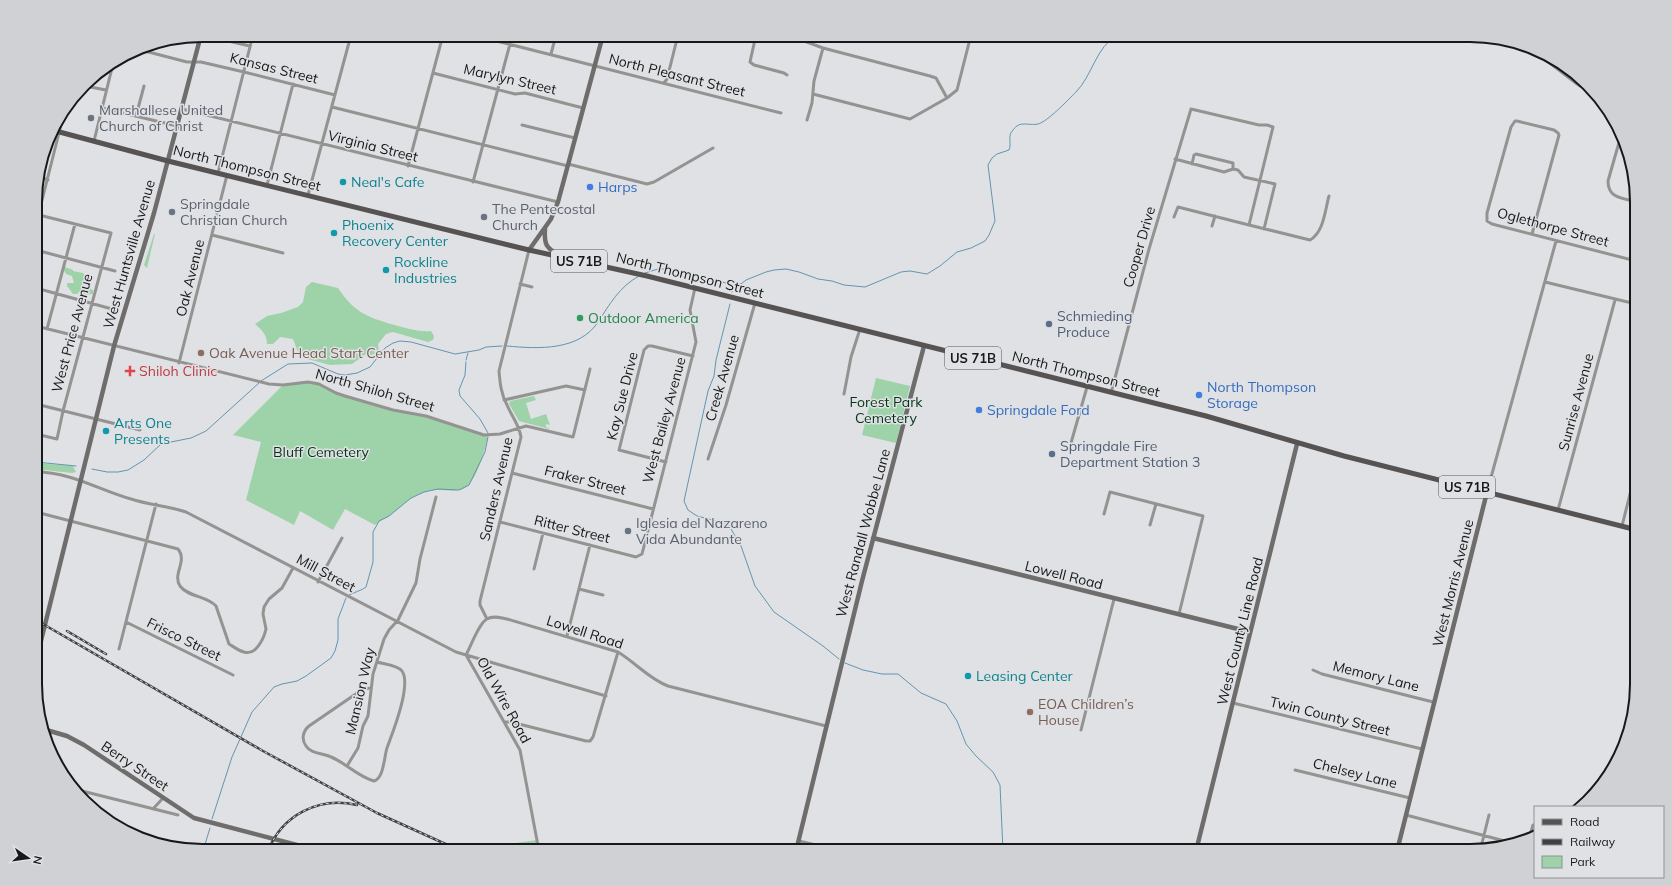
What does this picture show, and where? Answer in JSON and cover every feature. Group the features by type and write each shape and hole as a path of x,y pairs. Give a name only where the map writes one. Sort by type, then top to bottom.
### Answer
{"main road":[{"name":"North Thompson Street","path":"60,132 168,161 529,250 647,276 860,329 1223,421 1297,444"},
{"name":"US 71B","path":"1297,444 1630,528"}],"street":[{"name":"West Huntsville Avenue","path":"42,632 114,346 168,161 199,42"},
{"path":"232,42 250,46"},
{"path":"218,173 251,42"},
{"path":"308,195 349,42"},
{"path":"408,166 441,42"},
{"name":"North Pleasant Street","path":"504,42 781,112"},
{"path":"551,54 554,42"},
{"path":"529,250 545,229 558,202 601,42"},
{"path":"664,83 667,79 676,42"},
{"path":"754,42 750,62 754,65 784,72 787,75"},
{"path":"807,42 823,48 936,78 947,98"},
{"path":"813,94 910,119 947,98 957,90 969,42"},
{"path":"473,182 510,44"},
{"path":"807,120 813,94 814,81 823,48"},
{"name":"Kansas Street","path":"148,52 187,62 201,62 335,95"},
{"path":"1549,63 1578,85"},
{"path":"94,141 111,70"},
{"name":"Marylyn Street","path":"433,72 515,94 525,93 583,108"},
{"path":"267,185 294,84"},
{"path":"136,116 144,86"},
{"path":"91,87 106,90"},
{"path":"332,107 646,184 654,182 713,148"},
{"path":"102,108 177,126"},
{"name":"Cooper Drive","path":"1111,393 1149,249 1191,108 1259,125 1273,127 1260,181"},
{"name":"Virginia Street","path":"182,109 558,202"},
{"name":"Oglethorpe Street","path":"1532,234 1558,138 1558,133 1554,130 1515,121 1511,127 1489,206 1488,221 1492,224 1630,260"},
{"path":"42,199 61,126"},
{"path":"522,126 575,138"},
{"path":"1619,143 1608,181 1608,186 1612,194 1617,198 1630,200"},
{"path":"1192,164 1196,154 1233,163 1234,169"},
{"path":"1175,159 1224,172 1234,169 1240,172 1244,177 1275,184 1264,229"},
{"name":"Oak Avenue","path":"179,362 227,175"},
{"path":"44,178 48,180"},
{"path":"1249,225 1260,181"},
{"path":"1174,217 1178,207 1310,240 1314,238 1320,229 1328,196"},
{"path":"42,216 75,224 47,329"},
{"path":"1212,226 1215,216"},
{"name":"West Price Avenue","path":"42,435 58,439 63,411 111,233 75,224"},
{"path":"545,229 545,244 547,248 559,256"},
{"path":"212,235 283,252"},
{"name":"West Morris Avenue","path":"1399,844 1487,492 1556,241"},
{"name":"Sanders Avenue","path":"487,619 480,605 480,601 520,443 520,428 504,400 500,386 499,371 529,250"},
{"path":"42,252 115,271"},
{"path":"1545,282 1630,303"},
{"path":"520,284 532,287"},
{"name":"West Bailey Avenue","path":"640,556 642,554 693,356 696,337 690,310 695,288"},
{"path":"42,290 112,309"},
{"name":"Sunrise Avenue","path":"1558,510 1615,300"},
{"name":"Creek Avenue","path":"708,459 726,405 754,303"},
{"name":"North Shiloh Street","path":"42,328 269,384 283,385 308,382 319,384 345,396 393,410 426,416 484,435 500,434 520,428"},
{"path":"844,394 850,364 860,329"},
{"name":"Kay Sue Drive","path":"666,462 619,450 644,350 648,346 652,346 693,356"},
{"name":"West Randall Wobbe Lane","path":"798,844 873,538 924,346"},
{"path":"520,428 526,426 573,437 590,369"},
{"path":"504,400 566,386 584,390"},
{"path":"1071,443 1087,387"},
{"path":"42,406 140,430"},
{"name":"West County Line Road","path":"1198,844 1234,703 1250,632 1297,444"},
{"name":"Mill Street","path":"42,472 61,474 131,499 186,512 318,582 456,652 606,696"},
{"name":"Fraker Street","path":"512,473 653,509"},
{"path":"1104,514 1110,492 1204,516 1178,615"},
{"path":"1622,526 1630,494"},
{"name":"Mansion Way","path":"347,766 360,743 363,726 368,716 371,688 377,662 386,635 396,622 416,583 420,559 436,496"},
{"path":"119,649 156,504"},
{"path":"1150,525 1156,504"},
{"path":"42,514 178,549 182,556 178,577 179,584 185,590 216,606 229,644 245,653 254,650 266,632 263,614 264,607 269,599 282,588 293,568"},
{"name":"Ritter Street","path":"500,522 636,557 640,556"},
{"path":"534,568 542,533"},
{"path":"318,582 342,538"},
{"name":"Lowell Road","path":"873,538 1250,632"},
{"path":"567,636 590,545"},
{"path":"579,589 603,595"},
{"path":"1081,730 1114,599"},
{"name":"Lowell Road","path":"487,619 492,617 507,619 618,652 627,657 653,679 668,686 826,726"},
{"path":"466,655 483,623 487,619"},
{"name":"Frisco Street","path":"126,622 233,675"},
{"path":"505,722 590,741 593,737 606,696 618,652"},
{"name":"Old Wire Road","path":"466,655 505,722 522,755 538,844"},
{"path":"371,688 359,691 309,726 304,732 304,743 308,749 332,757 372,781 376,781 379,777 386,751 398,718 402,701 404,675 403,672 397,668 377,662"},
{"name":"Memory Lane","path":"1313,670 1322,674 1434,702"},
{"name":"Twin County Street","path":"1234,703 1422,749"},
{"name":"Berry Street","path":"49,731 67,736 84,745 194,818 293,844"},
{"name":"Chelsey Lane","path":"1296,770 1410,798"},
{"path":"84,792 178,815"},
{"path":"154,809 163,798"},
{"path":"1406,815 1504,840"},
{"path":"1482,844 1489,815"},
{"path":"1531,832 1533,825"},
{"path":"799,840 814,844"}],"green space":[{"path":"155,234 147,268 144,265"},
{"path":"65,267 73,271 83,273 87,277 86,282 82,285 93,290 93,294 81,295 81,292 79,292 77,294 73,294 67,286 67,283 74,283 72,276 66,274 63,269"},
{"path":"312,282 338,288 351,304 364,314 371,317 411,329 431,331 434,336 433,340 428,342 393,332 386,334 378,344 379,352 371,355 366,354 352,364 330,365 300,357 293,339 280,337 273,344 267,344 264,333 255,324 267,316 298,307 303,302 306,287"},
{"name":"Forest Park Cemetery","path":"876,378 910,386 896,443 862,435"},
{"name":"Bluff Cemetery","path":"304,382 319,384 336,393 393,410 426,416 488,435 480,465 472,481 463,489 451,491 433,490 418,495 407,501 388,517 375,525 345,509 333,530 300,511 294,525 246,500 261,442 233,435 283,385"},
{"path":"534,396 536,400 526,403 531,419 546,414 550,425 546,424 546,427 549,429 519,421 509,404 510,401"},
{"path":"42,463 73,466 76,472 72,473 42,471"},
{"path":"537,840 538,844 509,844"}],"waterway":[{"path":"645,273 658,269 669,269 734,285 741,284 746,280 766,272 786,269 844,285 865,287 901,272 910,271 927,274 940,266 957,252 971,248 985,241 995,221 988,165 992,158 997,154 1009,150 1011,132 1018,125 1038,124 1052,115 1068,100 1086,78 1099,54 1108,42"},
{"path":"507,346 532,348 557,346 580,338 590,331 598,322 620,291 639,276"},
{"path":"732,292 734,285"},
{"path":"730,304 716,360 714,376 708,391 684,501 688,510 697,516 728,524 741,546 755,586 774,612 839,659"},
{"path":"261,381 288,364 312,363 338,374 345,375 357,373 370,367 385,348 400,341 411,342 455,354 479,350 486,347 502,346"},
{"path":"466,360 468,353"},
{"path":"466,362 465,375 459,390 460,396 480,419 488,433"},
{"path":"92,469 107,472 128,470 144,460 161,444 191,438 206,431 259,383"},
{"path":"349,595 366,587 373,562 373,532 379,521 389,516 411,498 424,492 438,489 459,490 469,485 485,452 488,437"},
{"path":"42,463 76,466"},
{"path":"212,819 232,757 252,712 274,687 297,681 331,658 338,640 338,619 346,598"},
{"path":"845,663 863,670 882,674 898,674 921,693 946,704 957,721 966,744 993,772 1000,785 1003,844"},
{"path":"205,844 210,828"}],"railway":[{"path":"42,623 263,751 377,813 446,844"},
{"path":"67,631 106,654"},
{"path":"271,844 282,827 292,818 304,811 329,803 357,805"}],"place":[{"name":"Marshallese United Church of Christ","path":"91,118"},
{"name":"Neal's Cafe","path":"343,182"},
{"name":"Harps","path":"590,187"},
{"name":"Springdale Christian Church","path":"172,212"},
{"name":"The Pentecostal Church","path":"484,217"},
{"name":"Phoenix Recovery Center","path":"334,233"},
{"name":"Rockline Industries","path":"386,270"},
{"name":"Outdoor America","path":"580,318"},
{"name":"Schmieding Produce","path":"1049,324"},
{"name":"Oak Avenue Head Start Center","path":"201,353"},
{"name":"Shiloh Clinic","path":"130,371"},
{"name":"North Thompson Storage","path":"1199,395"},
{"name":"Springdale Ford","path":"979,410"},
{"name":"Arts One Presents","path":"106,431"},
{"name":"Springdale Fire Department Station 3","path":"1052,454"},
{"name":"Iglesia del Nazareno Vida Abundante","path":"628,531"},
{"name":"Leasing Center","path":"968,676"},
{"name":"EOA Children’s House","path":"1030,712"}]}
